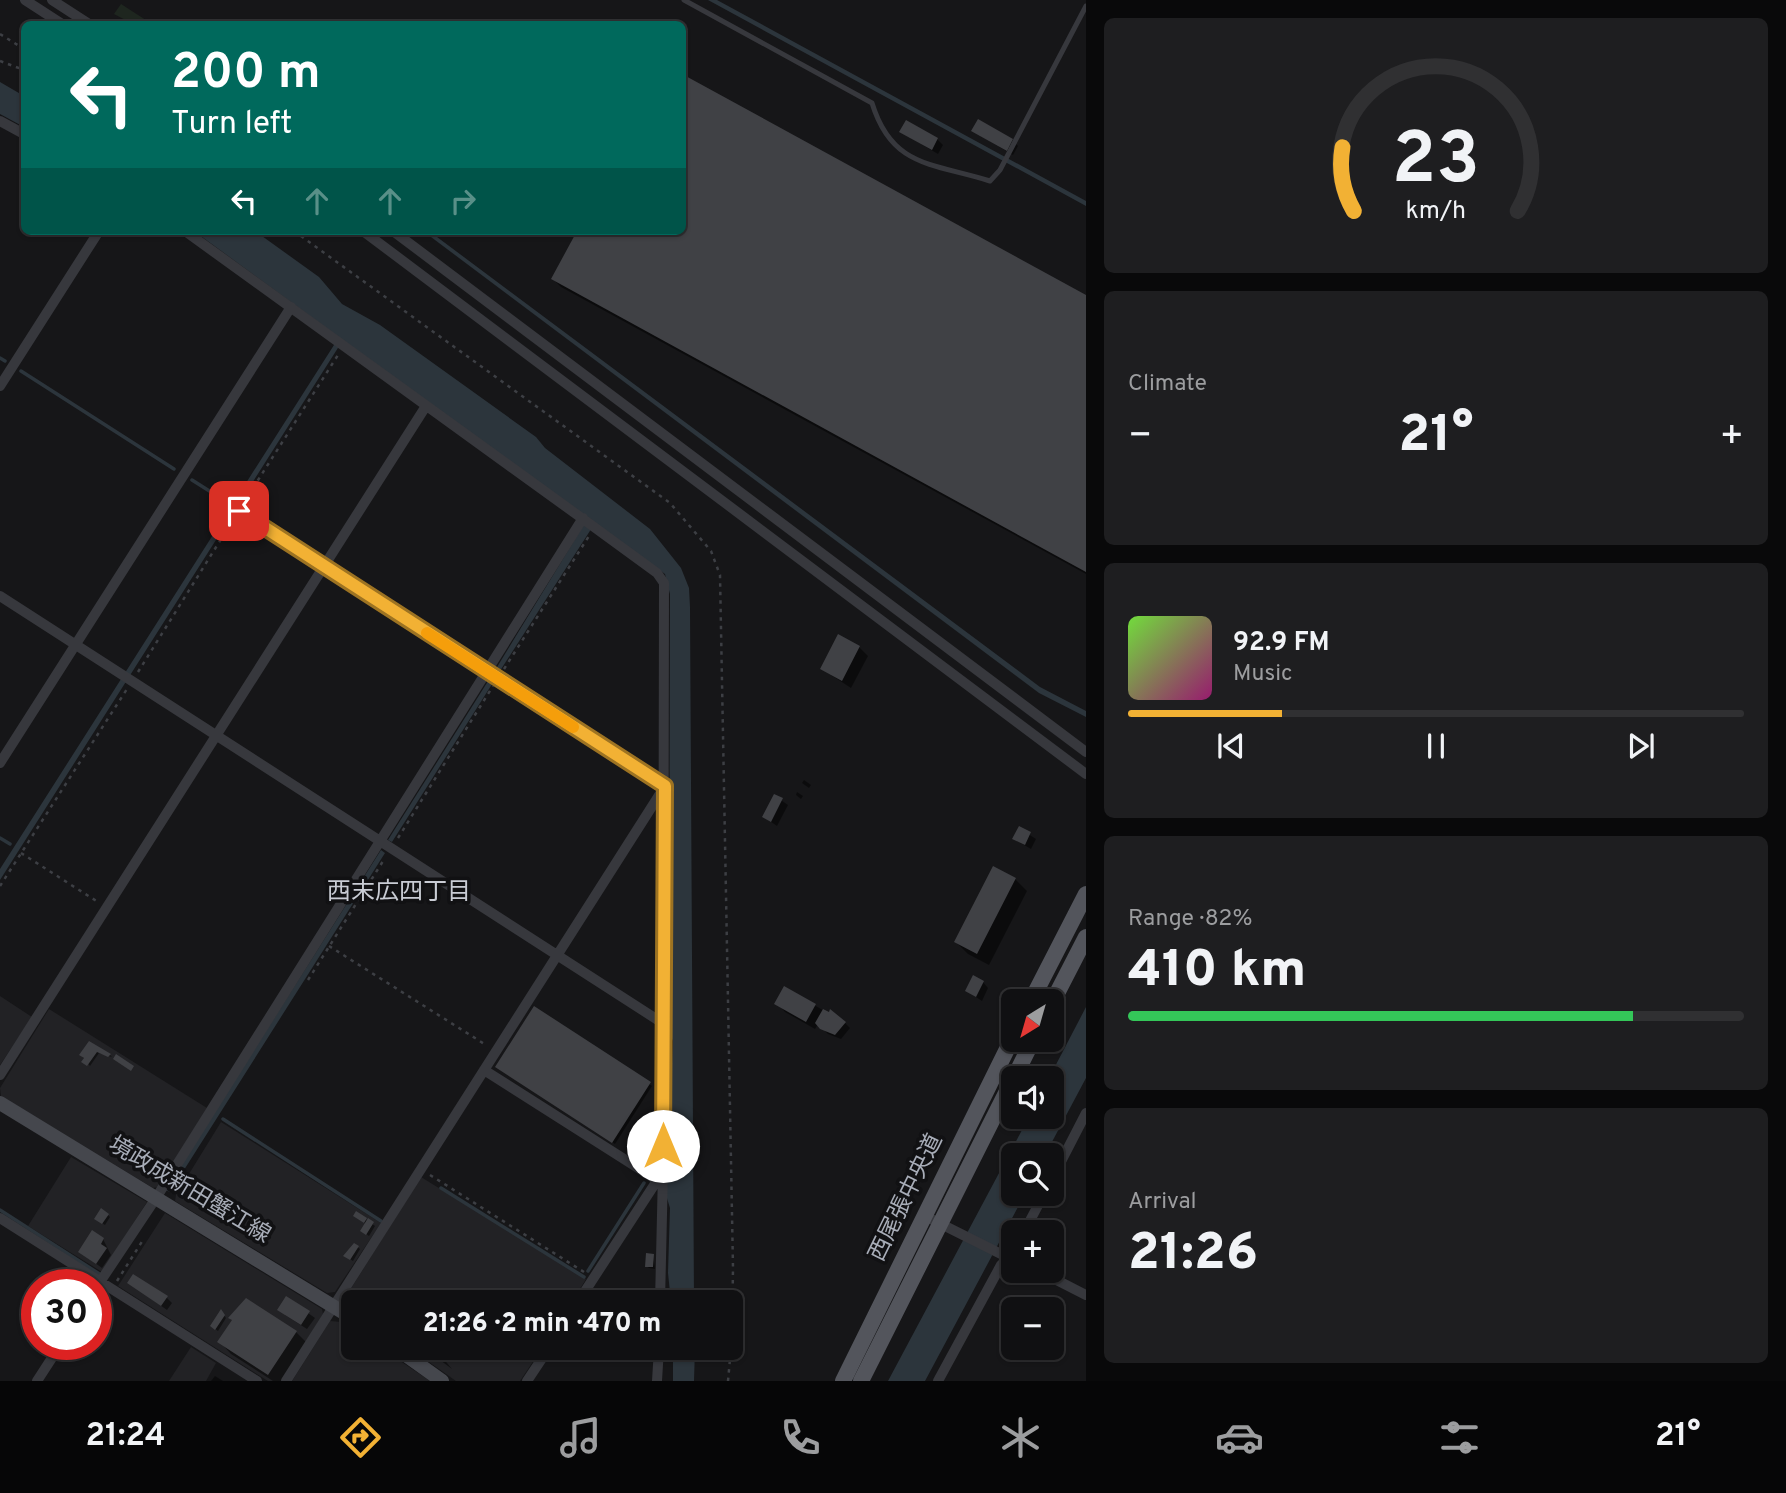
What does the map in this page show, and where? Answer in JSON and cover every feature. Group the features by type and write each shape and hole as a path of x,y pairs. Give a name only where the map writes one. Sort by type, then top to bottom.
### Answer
{"main road":[{"path":"1037,989 1086,894"},
{"path":"1059,989 1086,937"},
{"name":"西尾張中央道","path":"843,1381 1005,1052"},
{"name":"境政成新田蟹江線","path":"0,1103 341,1311"},
{"name":"西尾張中央道","path":"861,1381 945,1226 1001,1104"},
{"path":"413,1360 442,1381"}],"street":[{"path":"25,0 57,21"},
{"path":"52,0 84,21"},
{"path":"0,121 21,132"},
{"path":"0,386 96,235"},
{"path":"191,235 589,523 657,573 664,583 664,1024 660,1290"},
{"path":"368,235 1086,774"},
{"path":"398,235 1086,752"},
{"path":"0,763 291,307"},
{"path":"0,1075 426,406"},
{"path":"239,511 665,786"},
{"path":"109,1269 487,671 589,523"},
{"path":"0,596 664,1024"},
{"path":"286,1381 665,786"},
{"path":"484,1070 660,1176"},
{"path":"1064,1156 1086,1113"},
{"path":"587,1290 660,1176"},
{"path":"923,1215 1001,1252"},
{"path":"0,1218 75,1269"},
{"path":"938,1381 1001,1265"},
{"path":"1062,1283 1086,1295"},
{"path":"112,1289 257,1381"},
{"path":"37,1381 51,1360"},
{"path":"527,1381 541,1360"},
{"path":"657,1381 658,1360"}],"lane":[{"path":"684,0 872,103 882,130 898,151 990,181 1005,160 1086,6"}],"path":[{"path":"0,33 21,47"},
{"path":"0,61 21,70"},
{"path":"300,235 670,503 711,551 720,575 733,1290"},
{"path":"0,886 128,679 239,511 340,343"},
{"path":"307,981 498,679 589,523"},
{"path":"21,853 107,907"},
{"path":"330,946 496,1052"},
{"path":"421,1169 594,1279"},
{"path":"112,1289 146,1236"},
{"path":"728,1381 730,1360"}],"shaded area":[{"path":"708,0 717,0 1086,201 1086,206"},
{"path":"121,4 147,21 127,21 114,14"},
{"path":"0,82 21,94 21,125 0,114"},
{"path":"199,235 261,235 319,277 342,304 380,325 536,437 545,448 650,529 681,568 689,588 694,1290 670,1290 668,1273 670,1208 666,1195 673,1041 669,1031 670,594 665,574 595,523 498,674 494,672 588,518 343,340 0,880 0,869 334,345 336,335"},
{"path":"428,235 434,235 1040,687 1086,711 1086,717 1039,693"},
{"path":"490,678 494,681 392,842 388,840"},
{"path":"381,850 385,853 170,1192 165,1190"},
{"path":"0,996 32,1017 0,1065"},
{"path":"1086,1007 1086,1078 1064,1119 1064,1066 1055,1066"},
{"path":"49,1009 207,1108 158,1187 153,1188 1,1096 0,1088"},
{"path":"221,1122 381,1223 335,1292 327,1293 175,1201 176,1195"},
{"path":"1023,1129 1059,1129 1051,1143 1015,1143"},
{"path":"71,1157 147,1202 104,1269 97,1269 28,1226"},
{"path":"1001,1169 1001,1206 1019,1206 1011,1220 1001,1220 1001,1239 925,1381 888,1381"},
{"path":"421,1177 586,1279 579,1290 350,1290"},
{"path":"165,1213 322,1309 323,1314 281,1381 268,1381 118,1286"},
{"path":"330,1321 341,1322 341,1360 399,1360 430,1381 292,1381"},
{"path":"191,1347 216,1363 206,1381 169,1381"},
{"path":"426,1360 534,1360 520,1381 456,1381"},
{"path":"673,1360 695,1360 694,1381 673,1381"}],"building":[{"path":"686,76 1086,295 1086,572 551,279 575,235 686,235"},
{"path":"978,119 1013,139 1007,151 971,131"},
{"path":"906,120 938,138 932,150 899,132"},
{"path":"838,634 860,646 842,681 820,669"},
{"path":"774,794 783,798 771,822 762,817"},
{"path":"1019,826 1031,832 1025,845 1012,839"},
{"path":"993,866 1016,878 977,954 954,942"},
{"path":"973,975 984,981 976,997 965,991"},
{"path":"784,986 816,1004 806,1022 774,1004"},
{"path":"534,1006 651,1082 612,1143 495,1067"},
{"path":"823,1009 829,1012 830,1009 846,1022 835,1035 820,1029 815,1023"},
{"path":"89,1041 111,1054 108,1057 97,1052 87,1066 81,1062 84,1058 79,1055"},
{"path":"116,1054 134,1066 131,1071 113,1059"},
{"path":"101,1208 109,1214 102,1224 94,1219"},
{"path":"356,1211 367,1218 364,1223 353,1216"},
{"path":"368,1218 374,1222 366,1235 360,1231"},
{"path":"92,1230 104,1238 101,1244 107,1248 96,1264 78,1252"},
{"path":"354,1243 359,1246 350,1260 343,1256"},
{"path":"646,1253 654,1254 653,1267 645,1267"},
{"path":"133,1274 168,1296 161,1306 127,1283"},
{"path":"286,1296 310,1311 301,1325 277,1310"},
{"path":"246,1298 297,1331 268,1375 217,1342 232,1320 228,1318"},
{"path":"221,1309 225,1315 215,1330 210,1326"}],"waterway":[{"path":"0,358 5,361"},
{"path":"21,371 174,469"},
{"path":"192,480 230,504"},
{"path":"0,838 10,844"},
{"path":"223,1119 381,1221"},
{"path":"588,1271 644,1183"},
{"path":"441,1188 584,1277"},
{"path":"0,1210 92,1269"}],"slow traffic":[{"path":"427,633 573,727"}],"district":[{"name":"西末広四丁目","path":"399,893"}],"route":[{"path":"239,511 665,786 663,1146"}]}
